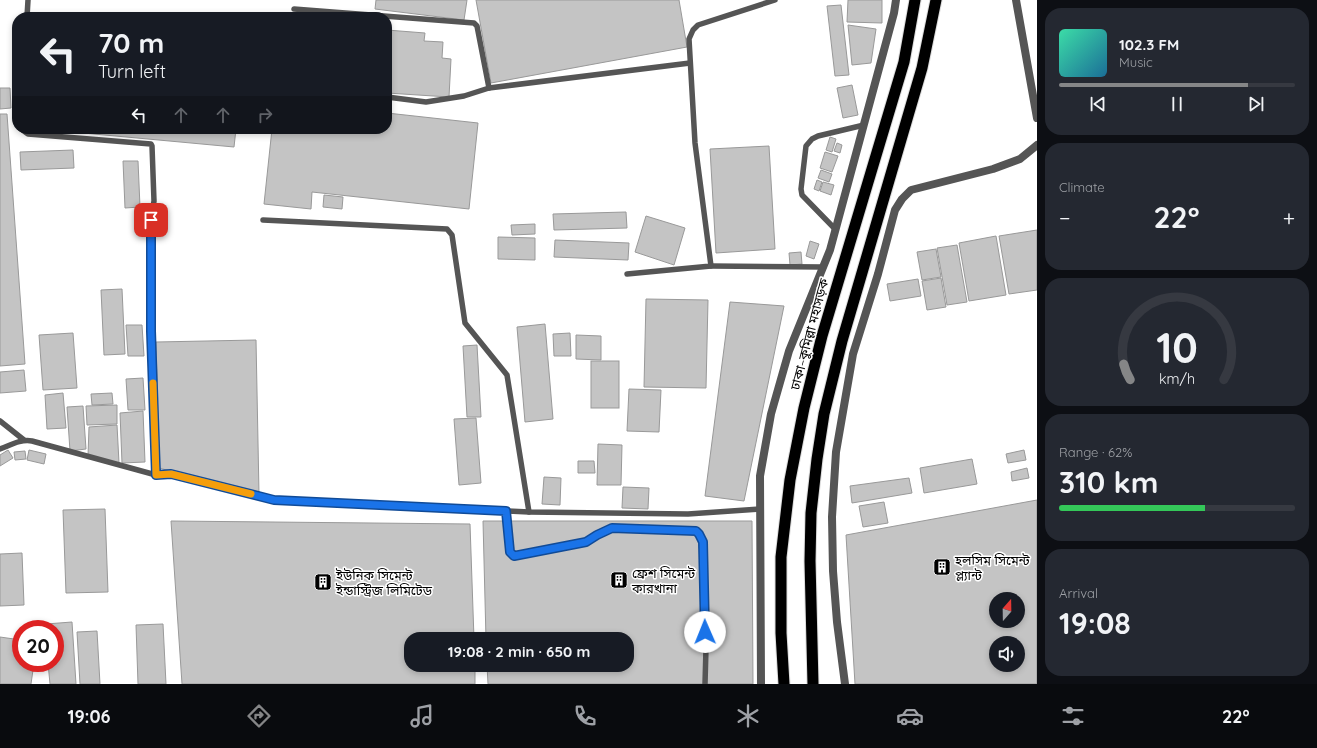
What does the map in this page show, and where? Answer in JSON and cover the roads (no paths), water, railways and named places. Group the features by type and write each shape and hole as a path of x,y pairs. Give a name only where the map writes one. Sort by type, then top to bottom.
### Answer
{"highway":[{"name":"ঢাকা–কুমিল্লা মহাসড়ক","path":"784,684 781,633 781,557 793,466 804,408 822,336 904,62 915,0"},
{"path":"813,684 810,561 811,512 816,458 824,414 842,341 922,68 936,0"}],"street":[{"path":"761,684 760,476 770,414 789,351 830,250 894,13 896,0"},
{"path":"1016,0 1037,118"},
{"path":"845,684 837,622 833,571 832,517 836,452 853,354 878,274 895,210 902,199 911,190 993,169 1020,159 1037,145"}],"lane":[{"path":"27,12 28,0"},
{"path":"711,266 695,142 689,39 693,30 698,25 775,0"},
{"path":"294,9 333,12"},
{"path":"392,17 474,23 477,26 489,88"},
{"path":"392,98 426,102 464,96 489,88 690,63"},
{"path":"836,230 802,195 801,189 806,146 812,139 818,136 864,125"},
{"path":"28,134 151,144 152,146 154,201 151,220 151,331 156,475"},
{"path":"263,220 447,229 452,235 465,322 507,375 529,512"},
{"path":"627,274 711,266 823,267"},
{"path":"0,421 24,440 156,475 171,474 274,500 529,512 688,514 760,509"},
{"path":"0,449 24,440"},
{"path":"506,511 510,552 514,556 586,542 612,528 696,531 703,542 706,648 705,684"}],"place":[{"name":"হলসিম সিমেন্ট প্ল্যান্ট","path":"942,567"},
{"name":"ফ্রেশ সিমেন্ট কারখানা","path":"619,580"},
{"name":"ইউনিক সিমেন্ট ইন্ডাস্ট্রিজ লিমিটেড","path":"323,582"}]}
